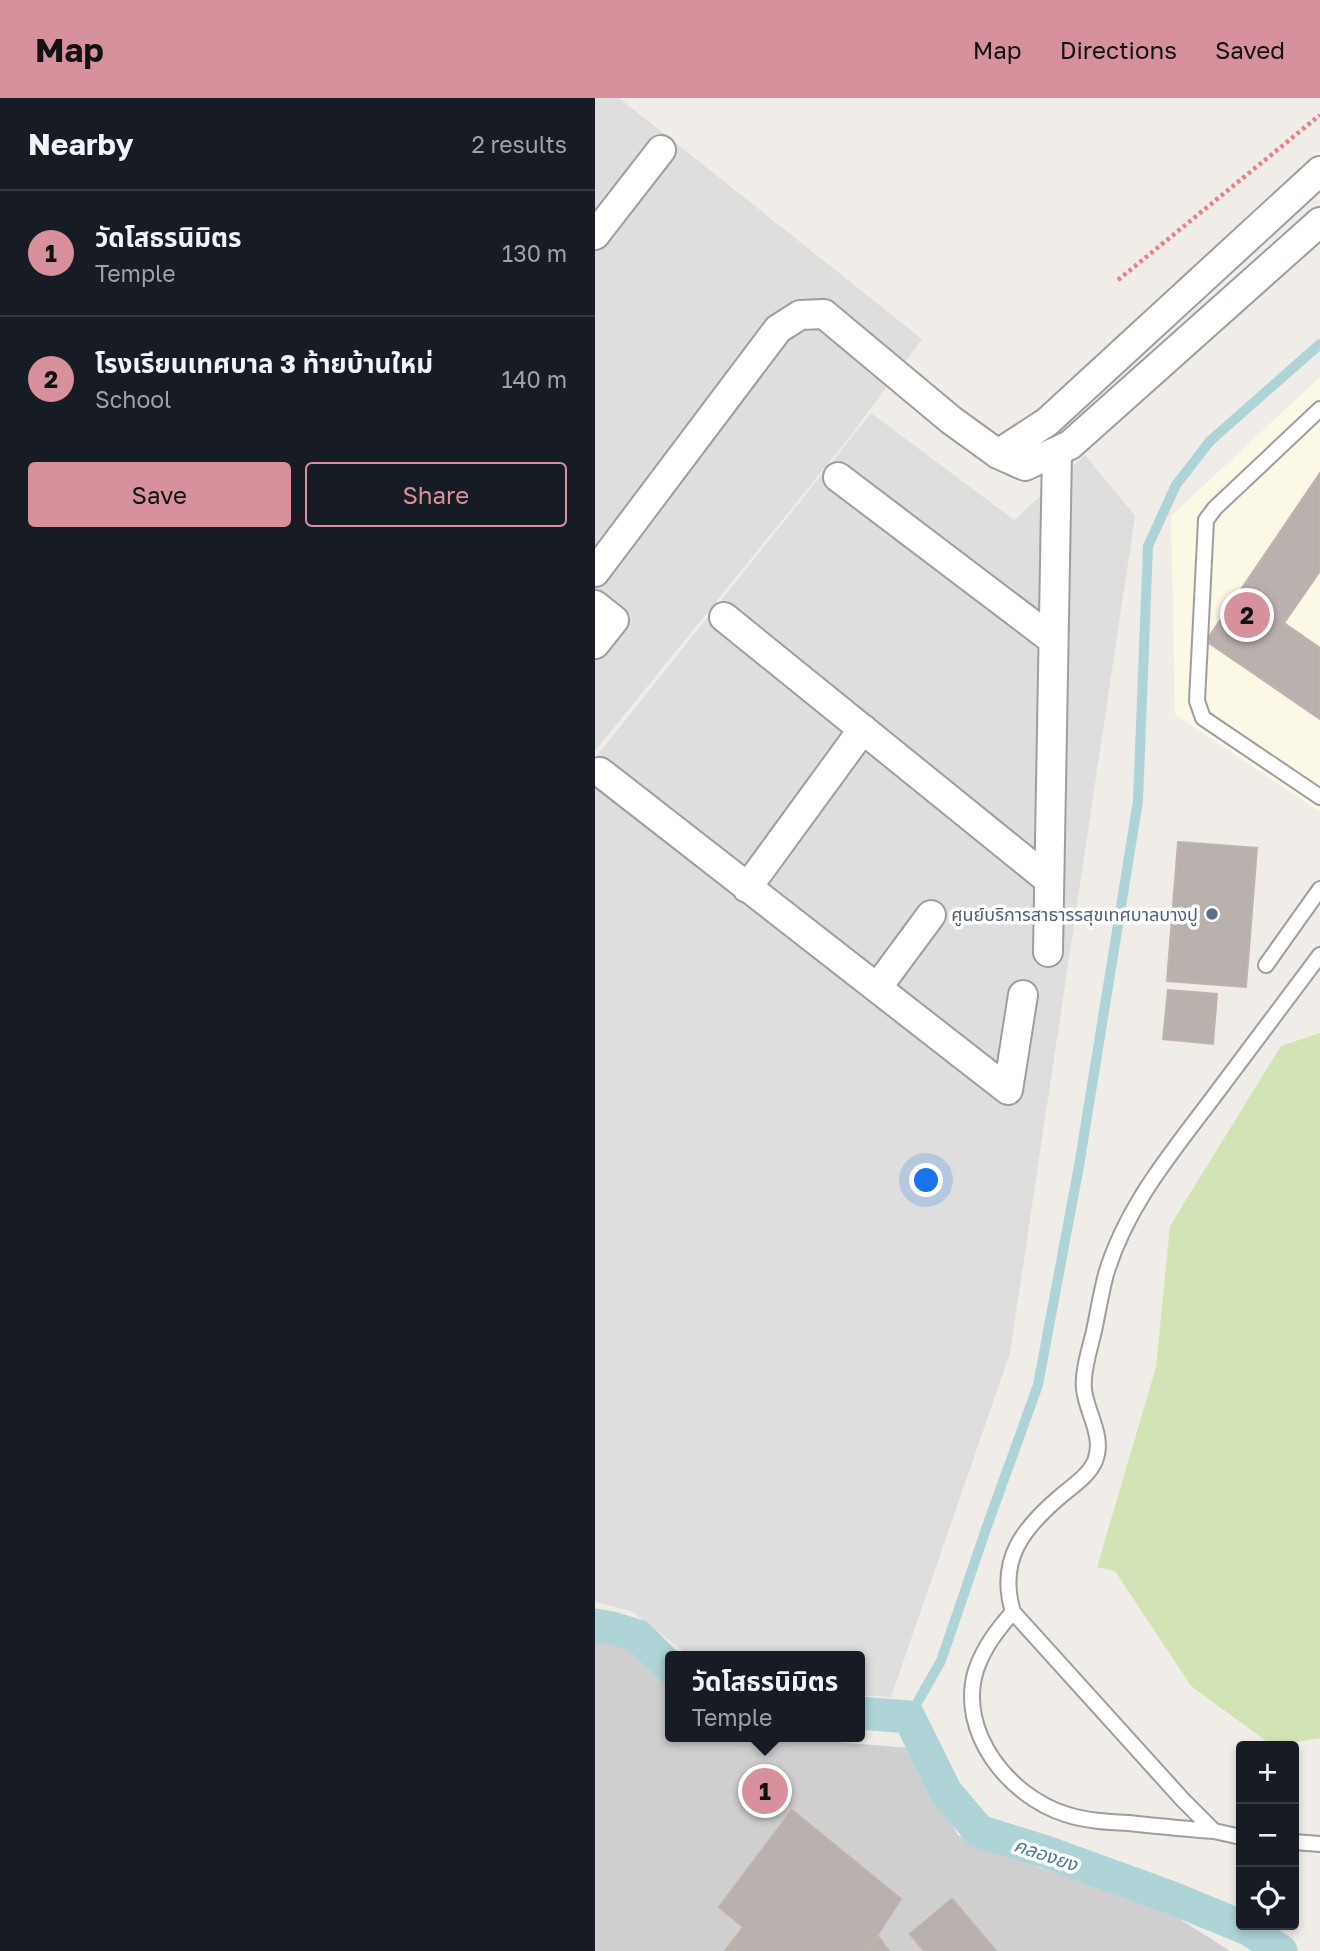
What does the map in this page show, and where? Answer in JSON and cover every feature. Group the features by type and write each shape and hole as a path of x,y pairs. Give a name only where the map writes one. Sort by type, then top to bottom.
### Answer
{"street":[{"path":"595,235 661,150"},
{"path":"998,454 1047,422 1320,171"},
{"path":"595,572 778,329 800,315 824,314 951,420 998,454 1024,466 1070,445 1320,222"},
{"path":"1048,952 1057,451"},
{"path":"838,477 1053,640"},
{"path":"595,605 614,620 595,643"},
{"path":"724,617 1049,880"},
{"path":"747,888 863,729"},
{"path":"600,772 1008,1090 1023,995"},
{"path":"877,988 931,915"}],"lane":[{"path":"1320,409 1215,508 1206,520 1196,701 1203,718 1320,797"},
{"path":"1266,965 1320,889"},
{"path":"1214,1831 1013,1612 1007,1593 1008,1570 1016,1547 1039,1514 1085,1476 1096,1460 1097,1441 1084,1388 1087,1361 1107,1273 1130,1214 1160,1168 1320,955"},
{"path":"1013,1612 991,1637 975,1673 973,1716 992,1760 1018,1787 1043,1806 1068,1815 1093,1820 1214,1831 1236,1836"},
{"path":"1299,1842 1320,1844"}],"path":[{"path":"1118,280 1320,116"}],"shaded area":[{"path":"595,98 619,98 922,339 852,434 595,751"},
{"path":"1320,377 1320,812 1175,714 1171,516"},
{"path":"871,413 1014,520 1085,455 1135,516 1010,1353 891,1697 865,1695 865,1651 683,1651 631,1611 595,1602 595,758"},
{"path":"595,1633 606,1633 665,1674 665,1742 835,1742 911,1748 958,1835 1040,1868 1156,1904 1230,1951 595,1951"}],"green space":[{"path":"1320,1033 1320,1738 1299,1742 1266,1741 1191,1686 1115,1571 1097,1567 1156,1367 1170,1226 1281,1046"}],"building":[{"path":"1320,473 1320,571 1284,623 1320,648 1320,719 1206,641"},
{"name":"ศูนย์บริการสาธารรสุขเทศบาลบางปู","path":"1178,842 1257,848 1246,987 1167,981"},
{"path":"1168,990 1217,994 1213,1044 1163,1039"},
{"path":"792,1810 901,1899 867,1951 725,1951 743,1927 719,1907"},
{"path":"952,1899 996,1951 924,1951 910,1934"},
{"path":"878,1936 889,1951 867,1951"}],"waterway":[{"path":"909,1717 941,1661 1038,1385 1079,1166 1138,801 1148,546 1176,485 1210,441 1320,344"},
{"name":"คลองยง","path":"595,1625 638,1636 665,1662"},
{"name":"คลองยง","path":"865,1713 909,1717 946,1792 979,1831 1170,1897 1250,1930 1281,1951"}],"place":[{"name":"โรงเรียนเทศบาล 3 ท้ายบ้านใหม่","path":"1247,615"},
{"name":"ศูนย์บริการสาธารรสุขเทศบาลบางปู","path":"1212,914"},
{"name":"วัดโสธรนิมิตร","path":"765,1791"}]}
